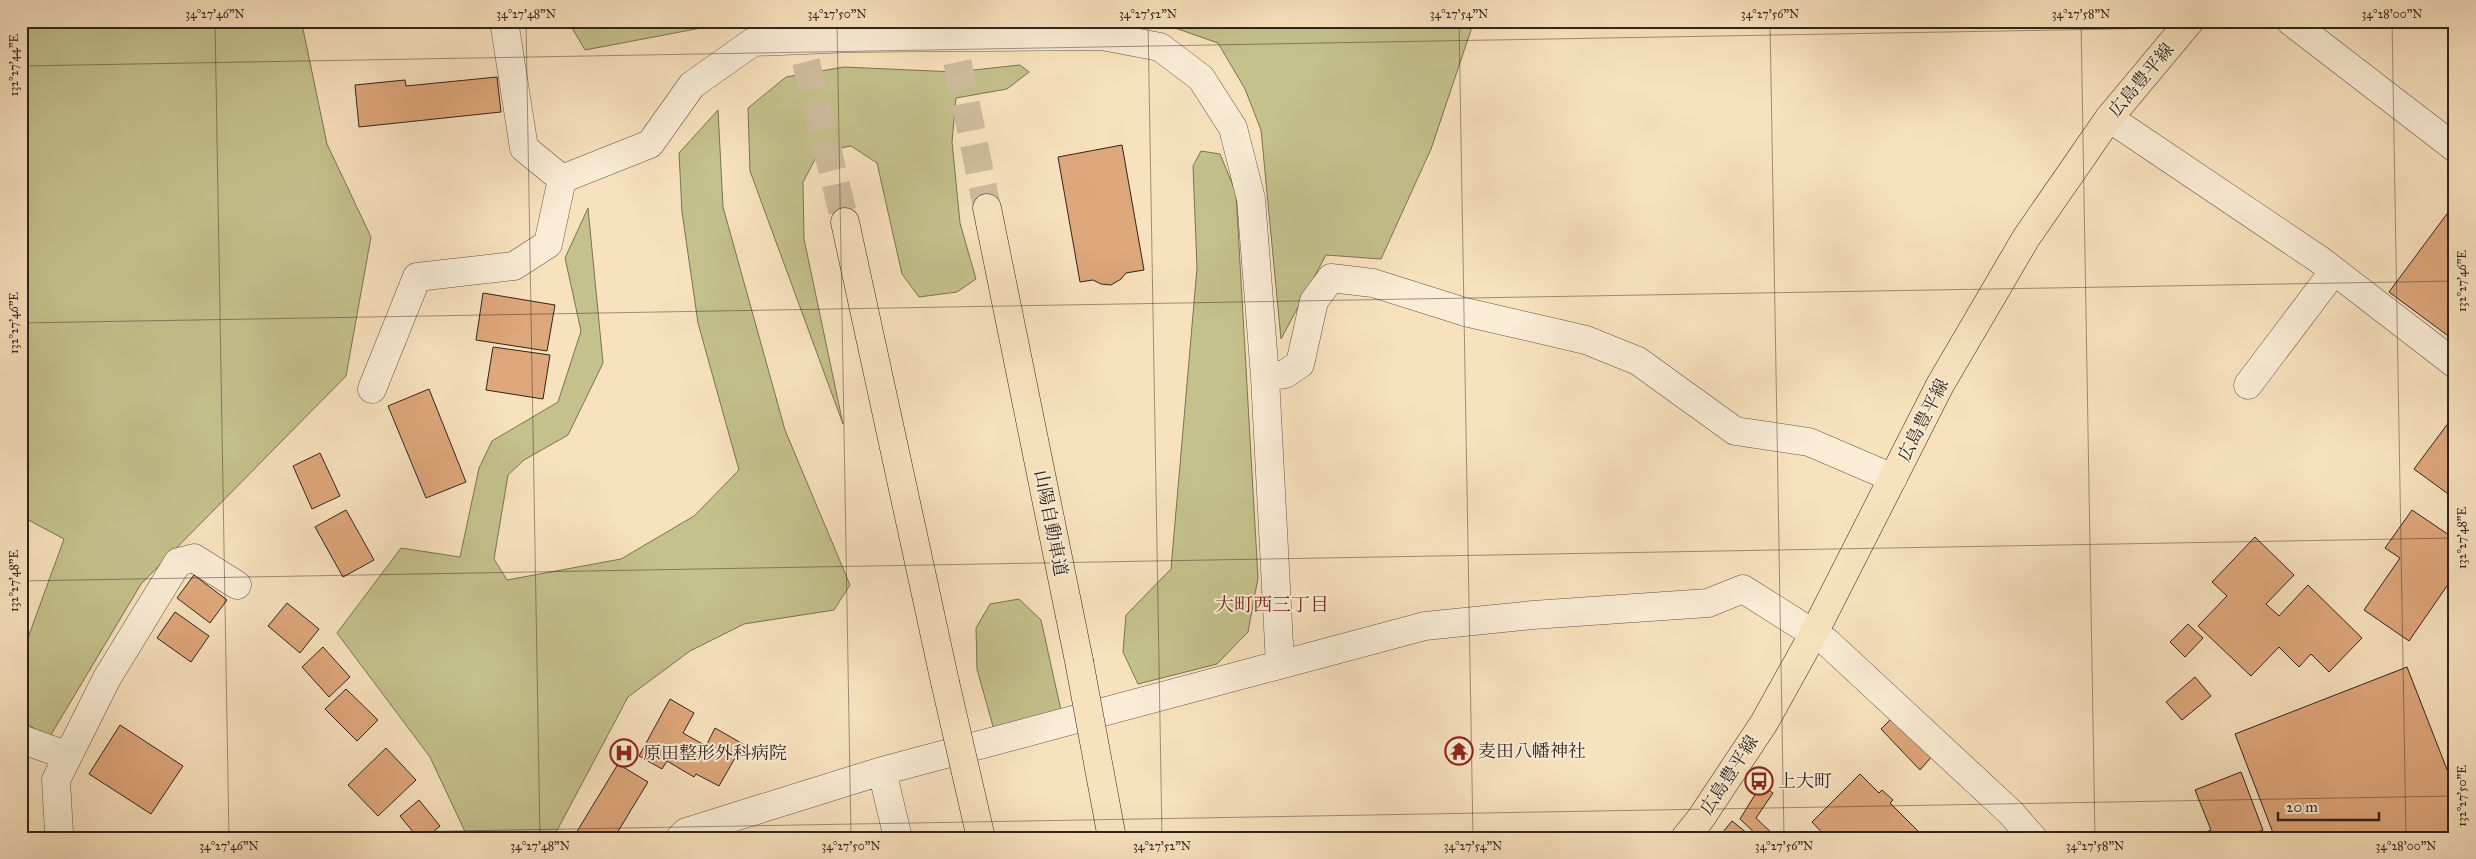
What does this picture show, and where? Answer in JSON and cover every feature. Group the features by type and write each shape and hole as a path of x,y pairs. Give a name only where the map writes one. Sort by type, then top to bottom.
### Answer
{"main road":[{"name":"広島豊平線","path":"1685,838 1701,818 1764,723 1814,633 1940,385 2026,238 2109,118 2190,21"},
{"name":"山陽自動車道","path":"987,208 1079,661 1112,838"},
{"path":"845,222 980,838"}],"street":[{"path":"504,21 524,148 562,179"},
{"path":"2290,21 2455,148"},
{"path":"562,179 650,144 692,85 753,42 853,38 1102,36 1160,47 1200,78 1233,128 1251,199 1265,377 1280,664"},
{"path":"2109,118 2334,271 2455,364"},
{"path":"372,390 417,277 514,266 548,244 562,179"},
{"path":"2248,386 2334,271"},
{"path":"1265,377 1285,374 1300,364 1314,301 1331,278 1373,283 1465,312 1586,340 1638,361 1735,431 1809,442 1893,478"},
{"path":"57,838 59,833 56,780 107,678 178,562 194,558 238,585"},
{"path":"680,838 686,832 882,771 1425,626 1534,615 1708,603 1743,590 1827,642 2004,806 2033,838"},
{"path":"21,740 68,756"},
{"path":"882,771 898,838"}],"shaded area":[{"path":"21,21 296,21 303,29 327,144 371,237 346,376 141,584 49,738 21,720 21,657 64,539 21,516"},
{"path":"568,21 738,21 585,50"},
{"path":"1155,21 1474,21 1431,149 1381,259 1326,255 1281,339 1261,130 1245,89 1218,43"},
{"path":"1020,65 1029,72 1007,89 956,98 952,142 960,223 976,279 957,292 919,297 902,274 877,163 851,146 819,152 803,182 804,239 843,424 750,171 748,108 786,77 844,67 955,72"},
{"path":"718,110 723,207 785,430 850,585 834,610 744,624 690,651 628,697 553,838 468,838 430,757 337,633 401,548 460,557 479,468 492,441 558,402 581,331 565,258 588,208 603,363 568,435 524,460 508,475 494,559 507,580 621,559 694,516 739,470 698,323 682,212 679,153"},
{"path":"1201,151 1220,154 1236,193 1258,578 1248,632 1217,664 1138,684 1123,652 1126,615 1171,569 1197,268 1193,166"},
{"path":"1019,599 1041,620 1062,715 994,730 977,669 976,628 990,604"}],"building":[{"path":"497,77 501,112 359,127 355,85 405,80 406,86"},
{"path":"1122,145 1144,270 1126,273 1121,279 1111,285 1101,284 1093,280 1080,282 1058,157"},
{"path":"2455,203 2455,341 2389,292"},
{"path":"483,293 555,305 547,351 476,340"},
{"path":"493,347 550,355 543,399 486,390"},
{"path":"429,389 466,482 426,498 388,406"},
{"path":"2455,414 2455,499 2414,469"},
{"path":"320,453 340,496 312,509 293,466"},
{"path":"346,510 374,560 343,577 315,527"},
{"path":"2412,510 2455,539 2455,587 2449,583 2409,641 2364,610 2400,558 2385,548"},
{"path":"2255,537 2294,575 2266,604 2279,616 2308,585 2362,638 2329,672 2311,654 2299,667 2279,647 2251,676 2198,626 2227,596 2212,582"},
{"path":"194,575 227,600 210,623 177,598"},
{"path":"287,603 319,629 300,653 268,626"},
{"path":"175,612 209,636 191,662 157,638"},
{"path":"2188,624 2203,638 2185,657 2170,642"},
{"path":"323,647 350,677 329,697 302,667"},
{"path":"2407,667 2455,790 2455,838 2275,838 2235,734"},
{"path":"2195,677 2211,696 2182,720 2166,702"},
{"path":"346,689 378,720 357,741 325,709"},
{"path":"670,699 694,713 683,733 706,746 715,728 743,744 719,786 696,774 694,777 667,761 662,769 639,756"},
{"path":"1894,716 1933,755 1920,770 1881,729"},
{"path":"120,725 183,766 151,814 89,774"},
{"path":"386,748 416,780 378,816 348,785"},
{"path":"618,764 648,782 614,838 573,838"},
{"path":"2241,772 2263,830 2258,832 2260,838 2202,838 2201,834 2211,830 2195,790"},
{"path":"1860,774 1879,793 1882,790 1893,800 1890,803 1925,838 1827,838 1812,822"},
{"path":"1761,785 1773,793 1756,818 1777,838 1760,838 1740,819"},
{"path":"419,800 440,826 426,838 418,838 400,816"},
{"path":"1732,821 1753,838 1718,838"}],"tunnel":[{"path":"796,21 845,222"},
{"path":"949,21 987,208"}],"place":[{"name":"麦田八幡神社","path":"1459,751"},
{"name":"原田整形外科病院","path":"624,753"},
{"name":"上大町","path":"1759,781"}],"district":[{"name":"大町西三丁目","path":"1272,604"}]}
